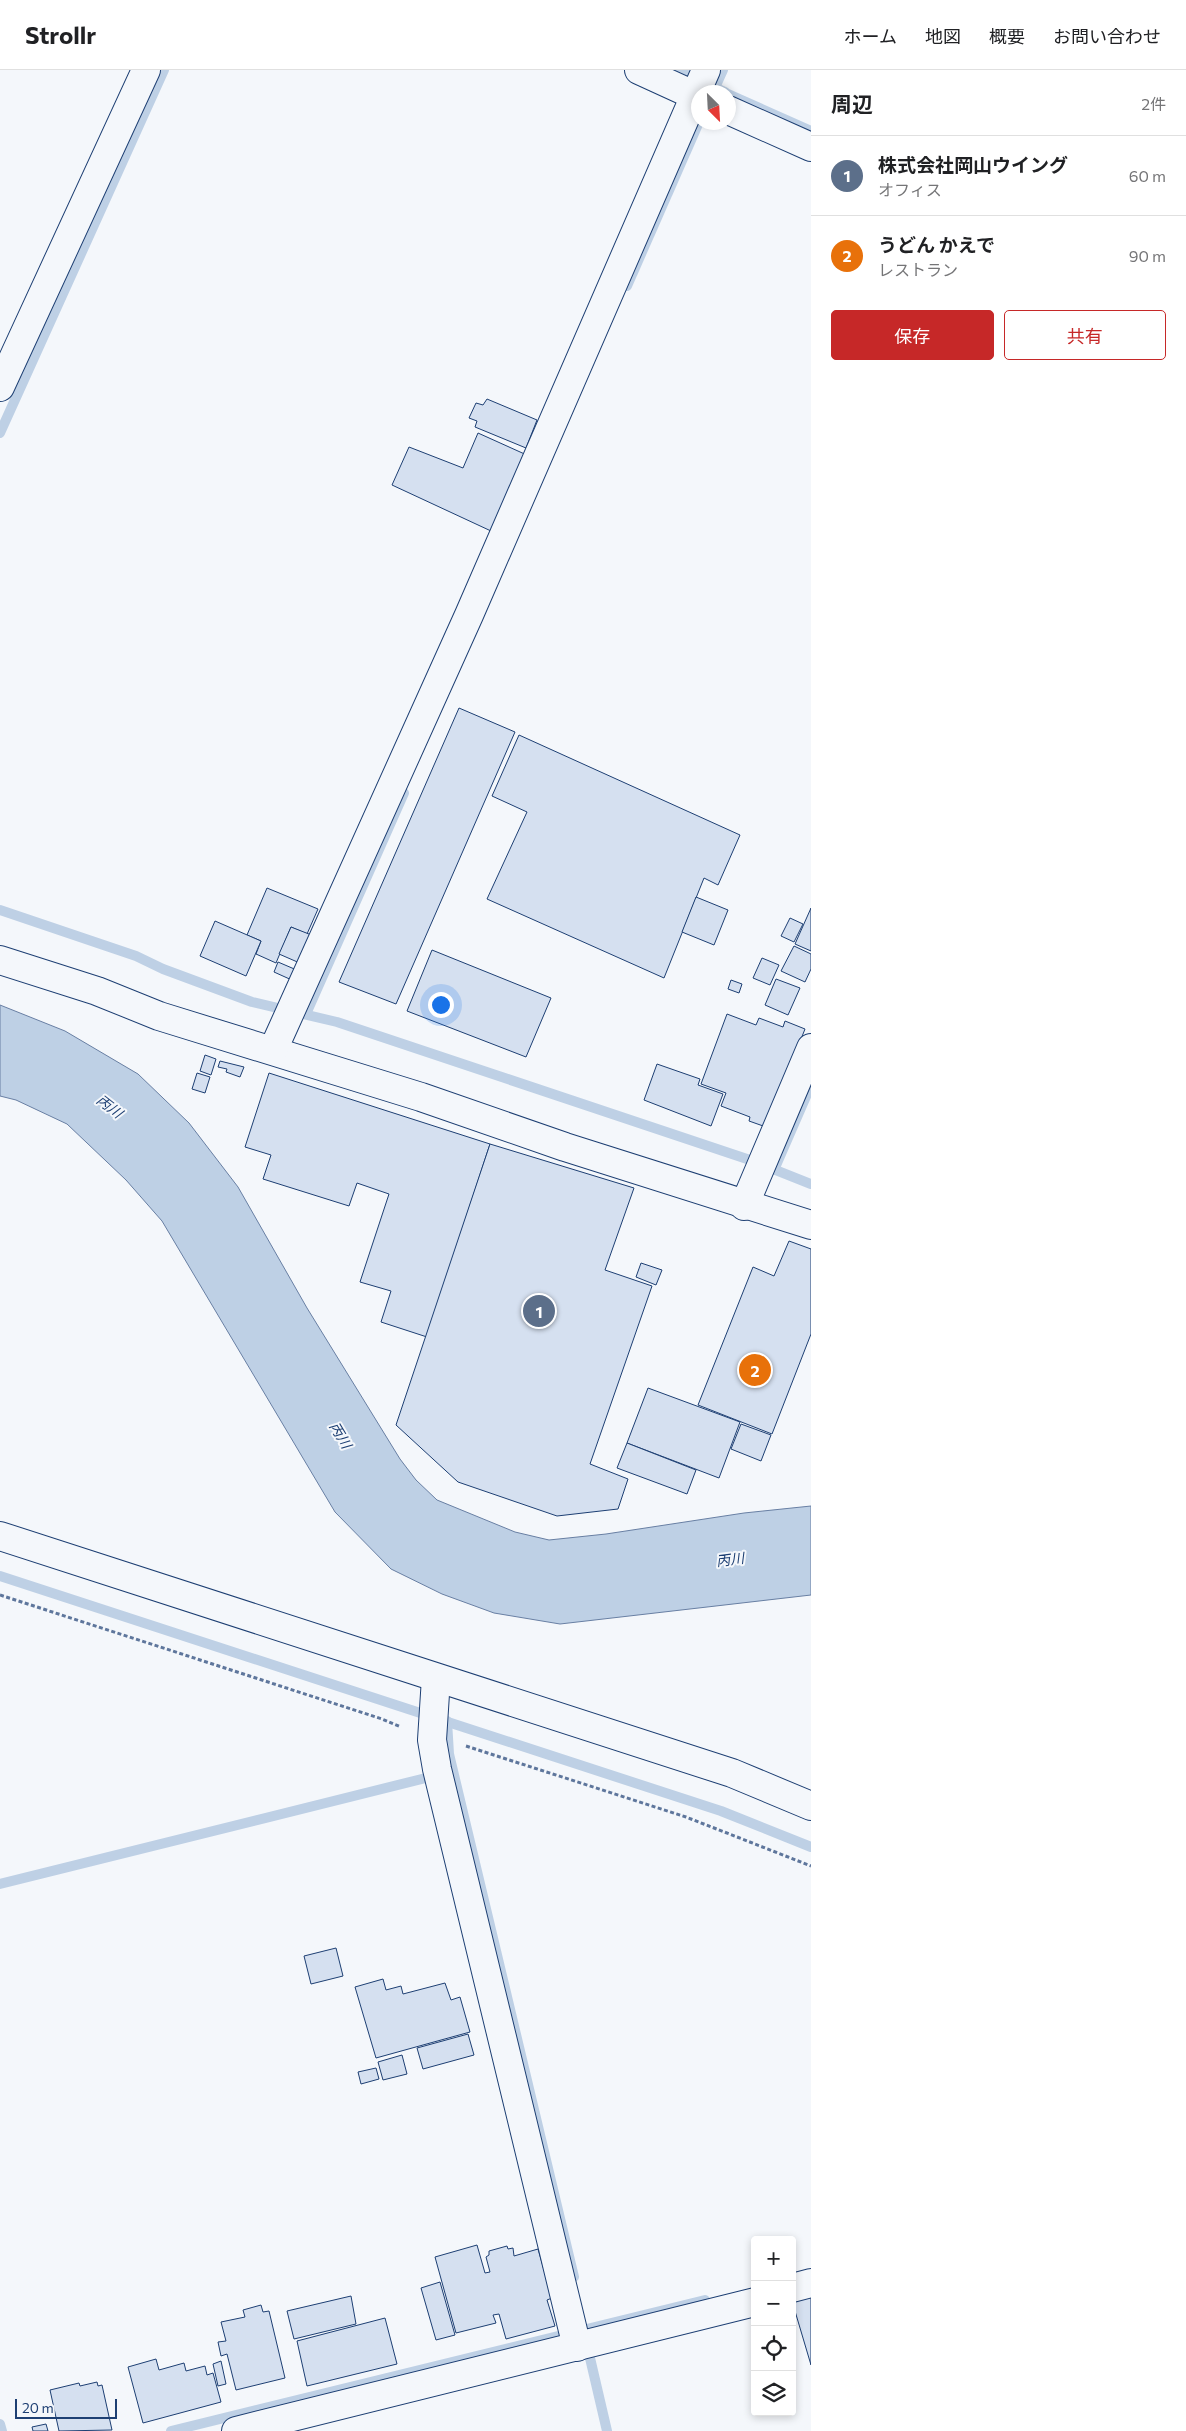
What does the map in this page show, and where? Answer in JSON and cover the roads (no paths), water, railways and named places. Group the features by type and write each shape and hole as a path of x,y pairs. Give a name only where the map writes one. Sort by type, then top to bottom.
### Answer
{"street":[{"path":"0,387 146,70"},
{"path":"273,1050 465,624 700,84 639,70"},
{"path":"736,114 811,147"},
{"path":"0,960 97,991 160,1016 421,1096 565,1147 744,1206 811,1225"},
{"path":"744,1206 811,1048"},
{"path":"0,1536 435,1690 732,1773 811,1806"},
{"path":"435,1690 432,1735 439,1775 575,2336"},
{"path":"796,2287 811,2284"},
{"path":"236,2431 575,2336 751,2303"}],"water":[{"name":"丙川","path":"0,1005 65,1031 138,1074 189,1123 238,1187 307,1308 400,1459 416,1480 437,1500 515,1532 549,1540 606,1534 744,1513 811,1506 811,1595 560,1624 494,1613 442,1594 391,1569 335,1512 162,1221 126,1180 67,1124 16,1100 0,1096"}],"waterway":[{"path":"0,433 164,70"},
{"path":"676,70 709,85"},
{"path":"716,85 723,70"},
{"path":"736,98 811,131"},
{"path":"627,286 695,130"},
{"path":"306,1014 404,793"},
{"path":"0,910 136,956 163,969 252,1002 337,1022 750,1160 811,1184"},
{"path":"774,1170 811,1085"},
{"path":"0,1576 721,1811 811,1847"},
{"path":"447,1721 449,1754 574,2277"},
{"path":"0,1884 438,1775"},
{"path":"171,2431 705,2300"},
{"path":"590,2358 607,2431"},
{"path":"0,2424 2,2431"}],"place":[{"name":"株式会社岡山ウイング","path":"539,1311"},
{"name":"うどん かえで","path":"755,1370"}]}
